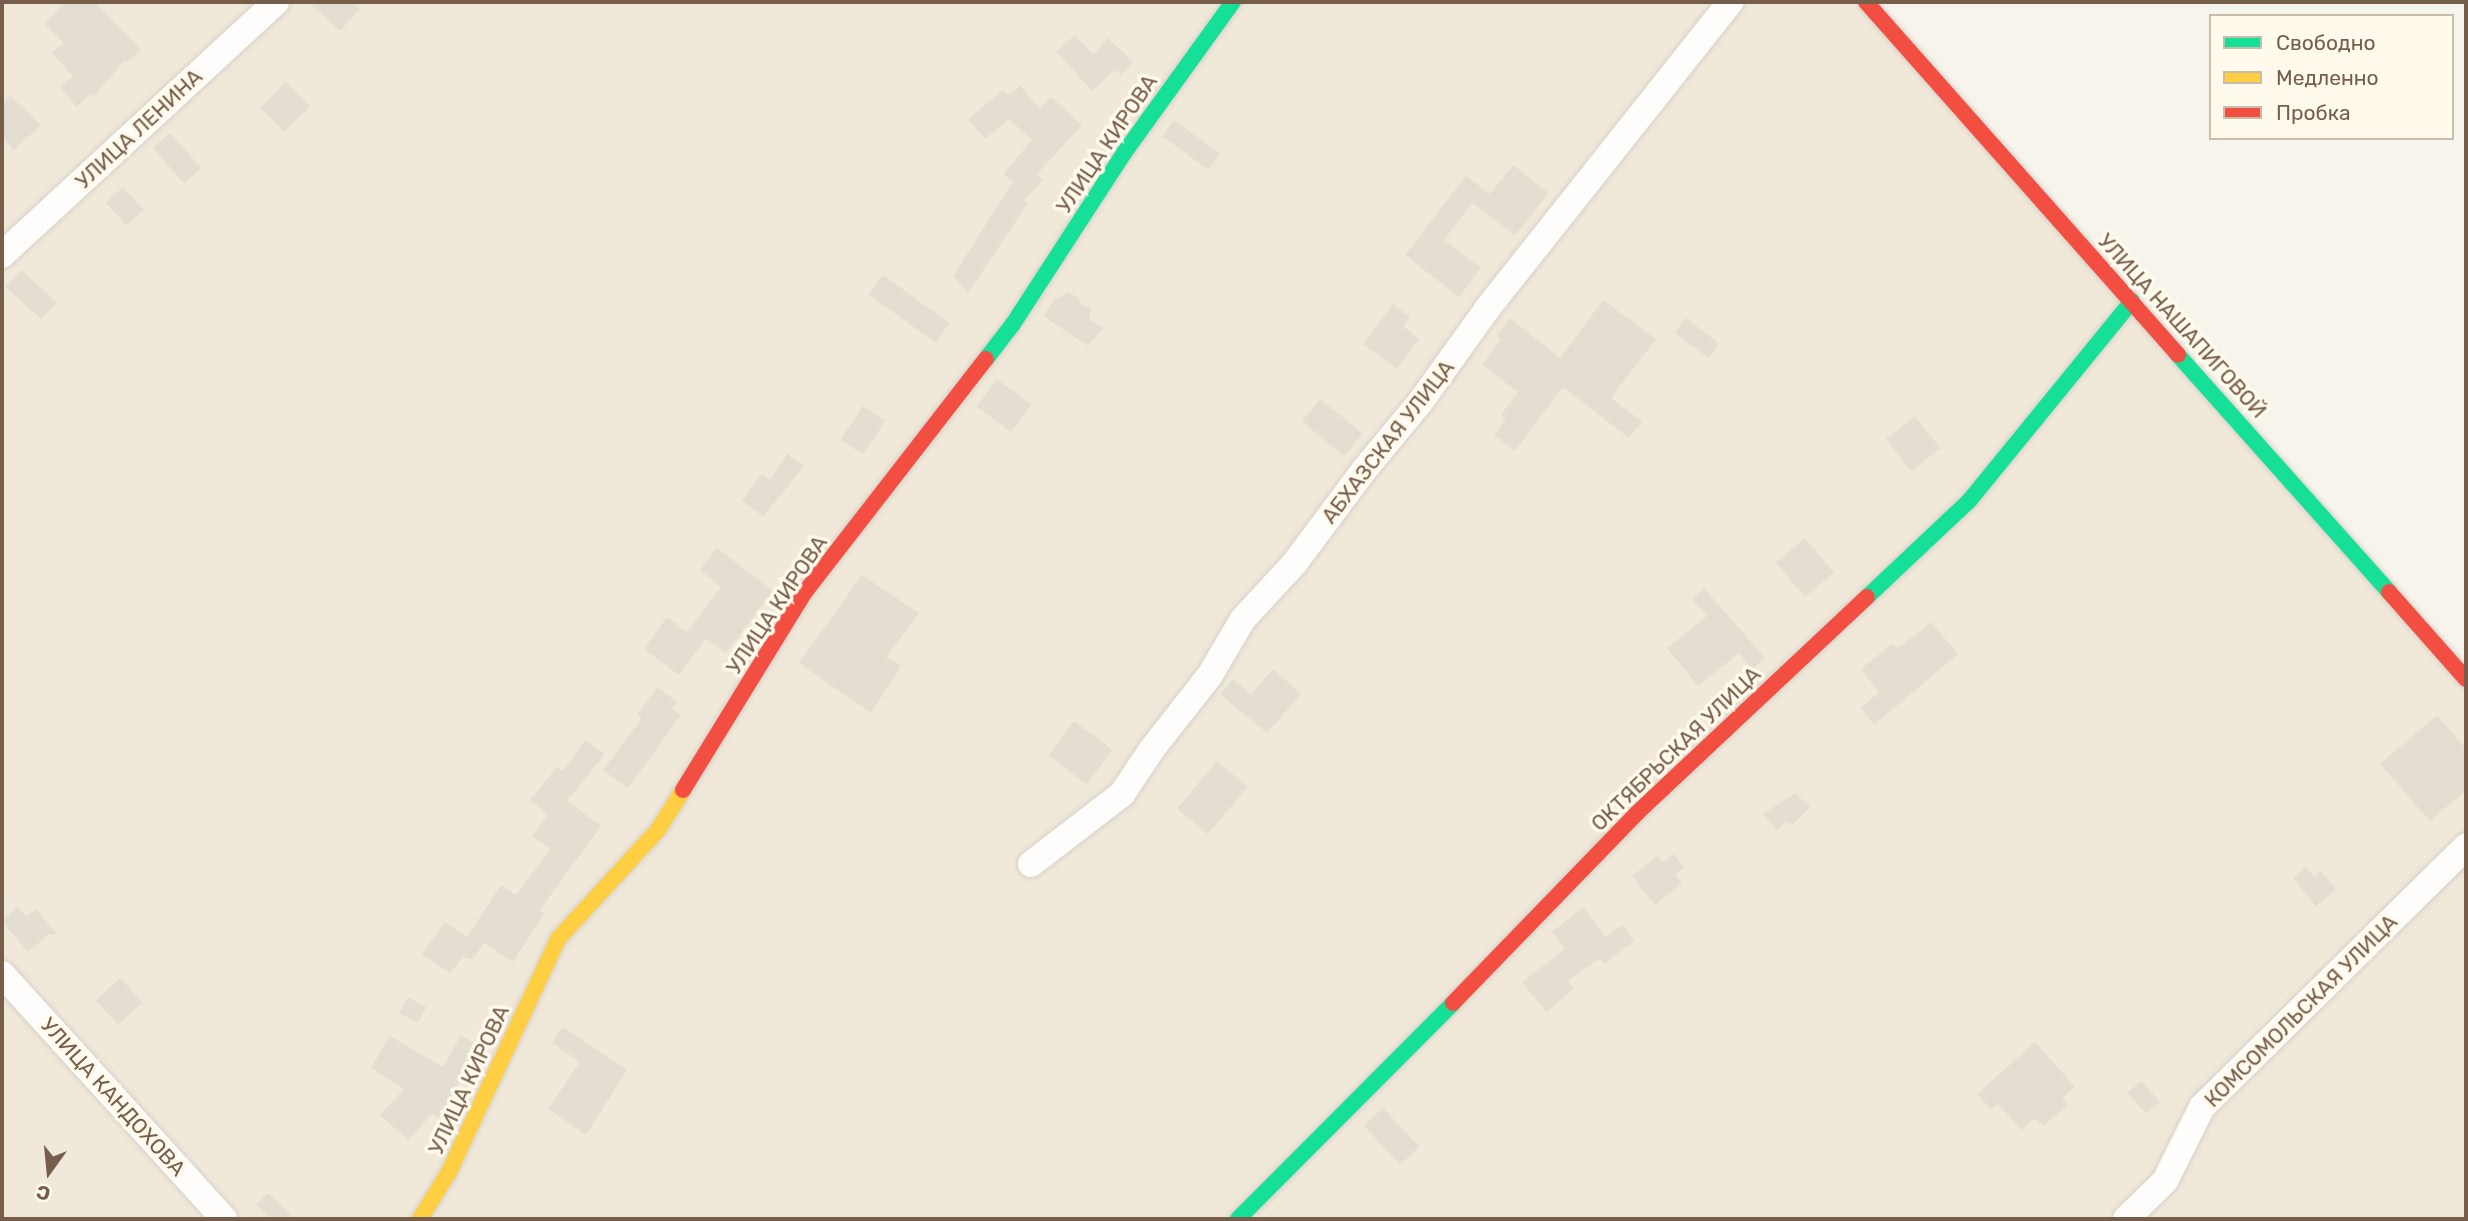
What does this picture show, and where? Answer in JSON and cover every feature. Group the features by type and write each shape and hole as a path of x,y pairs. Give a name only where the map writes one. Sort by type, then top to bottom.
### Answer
{"street":[{"name":"УЛИЦА ЛЕНИНА","path":"2,255 276,2"},
{"name":"УЛИЦА КИРОВА","path":"420,1219 449,1172 558,939 658,830 805,592 1013,324 1124,153 1233,2"},
{"name":"АБХАЗСКАЯ УЛИЦА","path":"1031,864 1122,794 1152,749 1210,675 1243,619 1294,565 1364,470 1421,401 1487,309 1730,2"},
{"name":"УЛИЦА НАШАПИГОВОЙ","path":"1867,2 2466,678"},
{"name":"ОКТЯБРЬСКАЯ УЛИЦА","path":"1238,1219 1372,1087 1638,812 1969,501 2132,301"},
{"name":"КОМСОМОЛЬСКАЯ УЛИЦА","path":"2126,1219 2165,1181 2202,1107 2466,847"},
{"name":"УЛИЦА КАНДОХОВА","path":"2,974 224,1219"}],"shaded area":[{"path":"2,2 1866,2 2466,679 2466,1219 2,1219"}],"building":[{"path":"66,2 95,2 141,50 126,63 124,61 93,97 90,93 77,107 60,87 73,76 52,53 64,43 45,24"},
{"path":"308,2 352,2 360,9 340,31"},
{"path":"1075,35 1093,55 1108,38 1133,62 1121,75 1115,70 1092,91 1056,51"},
{"path":"286,82 310,106 285,131 261,107"},
{"path":"1020,86 1040,109 1051,97 1082,125 1037,174 1043,179 1024,201 1028,203 968,293 953,276 1013,182 1003,174 1032,140 1009,119 985,139 968,119 1003,90 1008,95"},
{"path":"10,96 41,125 14,150 2,137 2,104"},
{"path":"1174,120 1220,154 1208,170 1162,136"},
{"path":"170,133 201,168 184,183 153,148"},
{"path":"1513,165 1549,193 1515,235 1472,203 1444,240 1481,268 1459,297 1405,255 1466,176 1490,194"},
{"path":"123,187 144,210 127,225 106,202"},
{"path":"21,270 57,302 41,319 6,287"},
{"path":"883,275 949,323 935,343 869,294"},
{"path":"1067,292 1078,297 1082,305 1091,308 1089,319 1103,328 1088,346 1043,316 1056,297 1058,299"},
{"path":"1603,300 1656,339 1611,398 1642,422 1629,438 1563,387 1515,451 1494,435 1506,419 1501,415 1518,392 1482,365 1501,339 1497,335 1510,318 1560,358"},
{"path":"1393,304 1410,317 1403,326 1419,339 1397,369 1363,344"},
{"path":"1686,318 1719,344 1708,358 1675,332"},
{"path":"997,379 1031,405 1011,432 977,406"},
{"path":"1320,399 1363,434 1344,456 1302,422"},
{"path":"863,406 885,421 863,454 841,439"},
{"path":"1915,416 1940,448 1911,471 1886,439"},
{"path":"787,454 804,466 763,517 742,500 762,474 770,480"},
{"path":"1805,538 1834,572 1805,597 1776,562"},
{"path":"717,548 773,591 726,653 706,638 679,675 644,649 667,617 687,632 721,587 700,570"},
{"path":"862,575 919,613 886,657 901,666 871,713 799,663"},
{"path":"1704,588 1765,658 1752,669 1739,653 1698,686 1667,648 1707,616 1692,599"},
{"path":"1931,622 1958,654 1874,725 1861,708 1879,692 1861,669 1893,643 1897,649"},
{"path":"1273,669 1301,694 1267,733 1220,694 1233,679 1251,694"},
{"path":"657,687 677,702 672,709 681,715 628,788 603,770 642,718 637,715"},
{"path":"2437,715 2466,749 2466,790 2430,821 2380,764"},
{"path":"1074,721 1112,750 1086,784 1048,755"},
{"path":"585,740 605,754 567,801 601,826 539,911 544,914 513,962 484,943 473,959 463,957 450,973 422,954 445,922 467,937 501,885 516,895 551,849 532,836 548,815 530,800 557,767 563,771"},
{"path":"1217,761 1248,787 1208,834 1177,808"},
{"path":"1795,793 1810,807 1792,825 1786,822 1777,830 1763,814"},
{"path":"1674,854 1684,867 1675,875 1682,883 1655,905 1632,876 1657,856 1663,862"},
{"path":"2306,867 2314,877 2321,871 2336,890 2316,906 2293,878"},
{"path":"18,907 26,916 36,909 57,934 49,934 28,952 2,921"},
{"path":"1583,907 1606,937 1622,925 1634,941 1604,964 1600,958 1568,981 1574,989 1546,1012 1522,982 1565,949 1552,932"},
{"path":"120,978 143,1002 118,1025 96,1001"},
{"path":"408,997 426,1007 418,1023 399,1013"},
{"path":"563,1027 627,1070 586,1135 548,1109 580,1062 552,1043"},
{"path":"461,1035 480,1047 439,1118 432,1114 408,1140 380,1115 404,1089 371,1068 390,1036 443,1067"},
{"path":"2035,1042 2075,1087 2062,1098 2068,1105 2043,1126 2035,1118 2022,1130 1998,1104 1991,1109 1977,1094"},
{"path":"2141,1081 2160,1102 2146,1114 2128,1093"},
{"path":"1383,1108 1419,1147 1400,1164 1364,1126"},
{"path":"268,1193 295,1219 271,1219 256,1205"}],"traffic: fast":[{"path":"986,359 1013,324 1124,153 1233,2"},
{"path":"1867,597 1969,501 2132,301"},
{"path":"2178,355 2389,592"},
{"path":"1238,1219 1453,1003"}],"traffic: slow":[{"path":"420,1219 449,1172 558,939 658,830 683,790"}],"traffic: jam":[{"path":"1866,2 2178,355"},
{"path":"683,790 805,592 986,359"},
{"path":"2389,592 2466,679"},
{"path":"1453,1003 1638,812 1867,597"}]}
